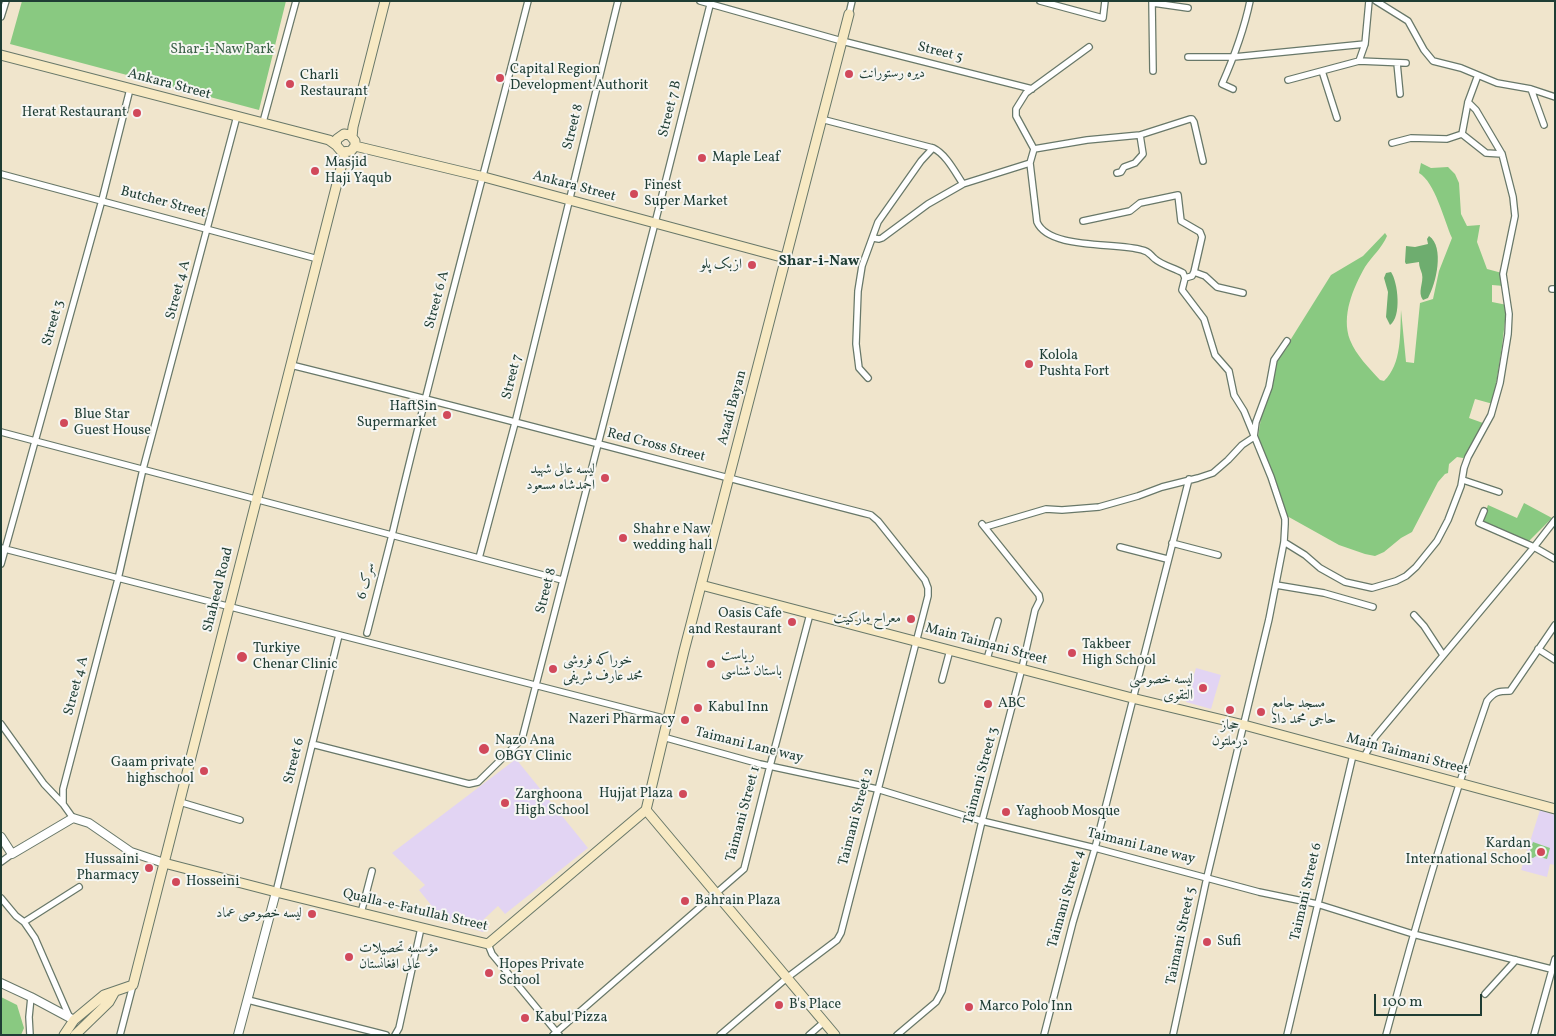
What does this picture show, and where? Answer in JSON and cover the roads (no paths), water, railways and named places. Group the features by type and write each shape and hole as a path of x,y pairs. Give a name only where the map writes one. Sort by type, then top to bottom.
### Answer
{"main road":[{"path":"352,132 341,135 337,139 336,145 339,150 351,151 354,146 355,141 352,132 385,1"},
{"name":"Azadi Bayan","path":"646,810 701,585 849,14"},
{"name":"Ankara Street","path":"1,55 263,122 329,140 336,145"},
{"name":"Ankara Street","path":"354,146 484,177 785,258"},
{"name":"Shaheed Road","path":"134,985 345,152"},
{"name":"Main Taimani Street","path":"701,585 1132,698 1244,725 1555,809"},
{"path":"646,810 835,1035"},
{"name":"Qualla-e-Fatullah Street","path":"164,863 488,944 646,810"},
{"path":"64,1035 72,1018 104,995 134,985"},
{"path":"76,1035 109,1002 114,993"}],"street":[{"path":"1,17 6,1"},
{"path":"263,122 296,1"},
{"name":"Street 6 A","path":"392,535 425,398 484,177 528,1"},
{"name":"Street 8","path":"568,200 618,1"},
{"name":"Street 5","path":"700,1 710,2 842,41 1032,89"},
{"path":"849,14 852,1"},
{"path":"1040,1 1103,18 1105,1"},
{"path":"1233,89 1222,84 1234,57 1250,1"},
{"path":"1359,61 1364,44 1369,1"},
{"path":"1376,1 1408,21 1424,50 1433,61 1462,68 1497,83 1531,89 1555,98"},
{"name":"Street 7 B","path":"655,223 710,2"},
{"path":"1153,71 1153,2 1188,8"},
{"path":"1188,57 1234,57 1364,44"},
{"path":"1083,221 1130,211 1140,203 1178,195 1181,221 1196,229 1202,237 1194,272 1192,276 1185,278 1182,273 1155,259 1146,251 1112,245 1073,242 1039,228 1030,163 1034,149 1016,113 1024,96 1089,47"},
{"path":"1288,80 1359,61 1406,63"},
{"path":"1397,63 1400,94"},
{"path":"1322,71 1337,118"},
{"path":"1462,134 1468,102 1478,75"},
{"name":"Street 3","path":"1,564 3,548 102,200 130,89"},
{"path":"1531,89 1544,125"},
{"path":"1284,542 1305,555 1320,568 1345,582 1372,588 1406,576 1437,541 1448,520 1463,480 1468,456 1491,415 1500,384 1508,334 1509,314 1503,274 1514,216 1511,190 1502,154 1476,110 1468,102"},
{"name":"Street 4 A","path":"63,804 63,789 118,579 143,469 237,116"},
{"path":"822,119 933,148 944,157 963,184"},
{"path":"1034,149 1087,140 1140,135 1190,119 1192,120 1203,161"},
{"path":"1392,143 1411,138 1447,139 1462,134"},
{"path":"1462,134 1486,153 1502,154"},
{"path":"1117,173 1121,172 1124,167 1135,163 1143,154 1140,135"},
{"path":"868,378 860,368 856,336 858,290 862,266 878,222 933,148"},
{"path":"873,238 882,238 928,204 963,184 1030,163"},
{"name":"Butcher Street","path":"1,174 318,258"},
{"name":"Street 7","path":"479,558 515,423 568,200"},
{"name":"Street 8","path":"312,744 474,784 522,739 655,223"},
{"path":"1194,272 1205,276 1217,287 1243,293"},
{"name":"Taimani Street 5","path":"1173,1035 1207,877 1276,585 1284,542 1285,519 1271,477 1244,412 1234,395 1229,371 1214,352 1204,319 1182,290 1185,278"},
{"path":"1189,479 1213,473 1242,445 1254,437 1256,422 1268,387 1274,360 1287,341"},
{"name":"Red Cross Street","path":"291,365 425,398 598,445 871,515 926,580 928,596 916,641"},
{"path":"1,432 562,580"},
{"name":"Taimani Street 3","path":"897,1035 936,1002 942,991 982,821 1022,668 1035,610 1040,597 984,525 1046,509 1062,510 1099,507 1189,479"},
{"name":"Taimani Street 4","path":"1044,1035 1073,922 1095,848 1167,559 1189,479"},
{"path":"1463,480 1499,492"},
{"path":"1484,511 1480,523 1555,559"},
{"path":"1364,757 1375,737 1534,548 1555,520"},
{"name":"سرک 6","path":"367,633 392,535"},
{"path":"1172,543 1218,555"},
{"path":"1120,547 1167,559"},
{"path":"3,548 667,719"},
{"path":"1276,585 1324,593 1373,606"},
{"name":"Taimani Street 1","path":"556,1034 717,895 744,869 810,614"},
{"path":"1414,615 1424,626 1443,655"},
{"path":"987,659 998,621"},
{"path":"1386,1035 1412,934 1459,783 1487,701 1493,693 1510,691 1555,625"},
{"name":"Street 6","path":"276,892 339,635"},
{"name":"Taimani Street 2","path":"720,1035 837,940 916,641"},
{"path":"1538,649 1555,660"},
{"path":"942,680 950,650"},
{"path":"1,724 44,784 74,818 1,862"},
{"name":"Taimani Lane way","path":"663,737 770,766 877,789 982,821 1095,848 1259,892 1317,904 1412,934 1553,970"},
{"name":"Taimani Street 6","path":"1287,1035 1352,755"},
{"path":"180,802 240,820"},
{"name":"Qualla-e-Fatullah Street","path":"74,818 89,823 131,852 164,863"},
{"path":"1,837 12,854"},
{"path":"361,913 372,871"},
{"path":"24,922 79,887"},
{"path":"238,1035 276,892"},
{"path":"2,901 24,922 35,938 72,1018"},
{"path":"395,1035 399,1028 421,928"},
{"path":"488,944 492,954 556,1034"},
{"path":"1534,1035 1555,959"},
{"path":"1485,994 1516,960"},
{"path":"1,983 72,1018"},
{"name":"Shaheed Road","path":"120,1035 134,985"},
{"path":"30,1035 31,997"},
{"path":"248,1000 386,1035"},
{"path":"809,1035 824,1022"}],"place":[{"name":"دیره رستورانت","path":"849,74"},
{"name":"Capital Region Development Authorit","path":"500,78"},
{"name":"Charli Restaurant","path":"290,84"},
{"name":"Herat Restaurant","path":"137,113"},
{"name":"Maple Leaf","path":"702,158"},
{"name":"Masjid Haji Yaqub","path":"315,171"},
{"name":"Finest Super Market","path":"634,194"},
{"name":"ازبک پلو","path":"752,265"},
{"name":"Kolola Pushta Fort","path":"1029,364"},
{"name":"HaftSin Supermarket","path":"447,415"},
{"name":"Blue Star Guest House","path":"64,423"},
{"name":"لیسه عالی شهید احمدشاه مسعود","path":"605,478"},
{"name":"Shahr e Naw wedding hall","path":"623,538"},
{"name":"معراح مارکیت","path":"911,619"},
{"name":"Oasis Cafe and Restaurant","path":"792,622"},
{"name":"Takbeer High School","path":"1072,653"},
{"name":"Turkiye Chenar Clinic","path":"242,657"},
{"name":"ریاست باستان شناسی","path":"711,664"},
{"name":"خوراکه فروشی محمد عارف شریفی","path":"553,669"},
{"name":"لیسه خصوصی التقوی","path":"1203,688"},
{"name":"ABC","path":"988,704"},
{"name":"Kabul Inn","path":"698,708"},
{"name":"حجاز درملتون","path":"1230,710"},
{"name":"مسجد جامع حاجی محمد داد","path":"1261,712"},
{"name":"Nazeri Pharmacy","path":"685,720"},
{"name":"Nazo Ana OBGY Clinic","path":"484,749"},
{"name":"Gaam private highschool","path":"204,771"},
{"name":"Hujjat Plaza","path":"683,794"},
{"name":"Zarghoona High School","path":"505,803"},
{"name":"Yaghoob Mosque","path":"1006,812"},
{"name":"Kardan International School","path":"1541,852"},
{"name":"Hussaini Pharmacy","path":"149,868"},
{"name":"Hosseini","path":"176,882"},
{"name":"Bahrain Plaza","path":"685,901"},
{"name":"لیسه خصوصی عماد","path":"312,914"},
{"name":"Sufi","path":"1207,942"},
{"name":"مؤسسه تحصیلات عالی افغانستان","path":"349,957"},
{"name":"Hopes Private School","path":"489,973"},
{"name":"B's Place","path":"779,1005"},
{"name":"Marco Polo Inn","path":"969,1007"},
{"name":"Kabul Pizza","path":"525,1018"}],"district":[{"name":"Shar-i-Naw","path":"819,262"}],"park label":[{"name":"Shar-i-Naw Park","path":"222,50"}]}
